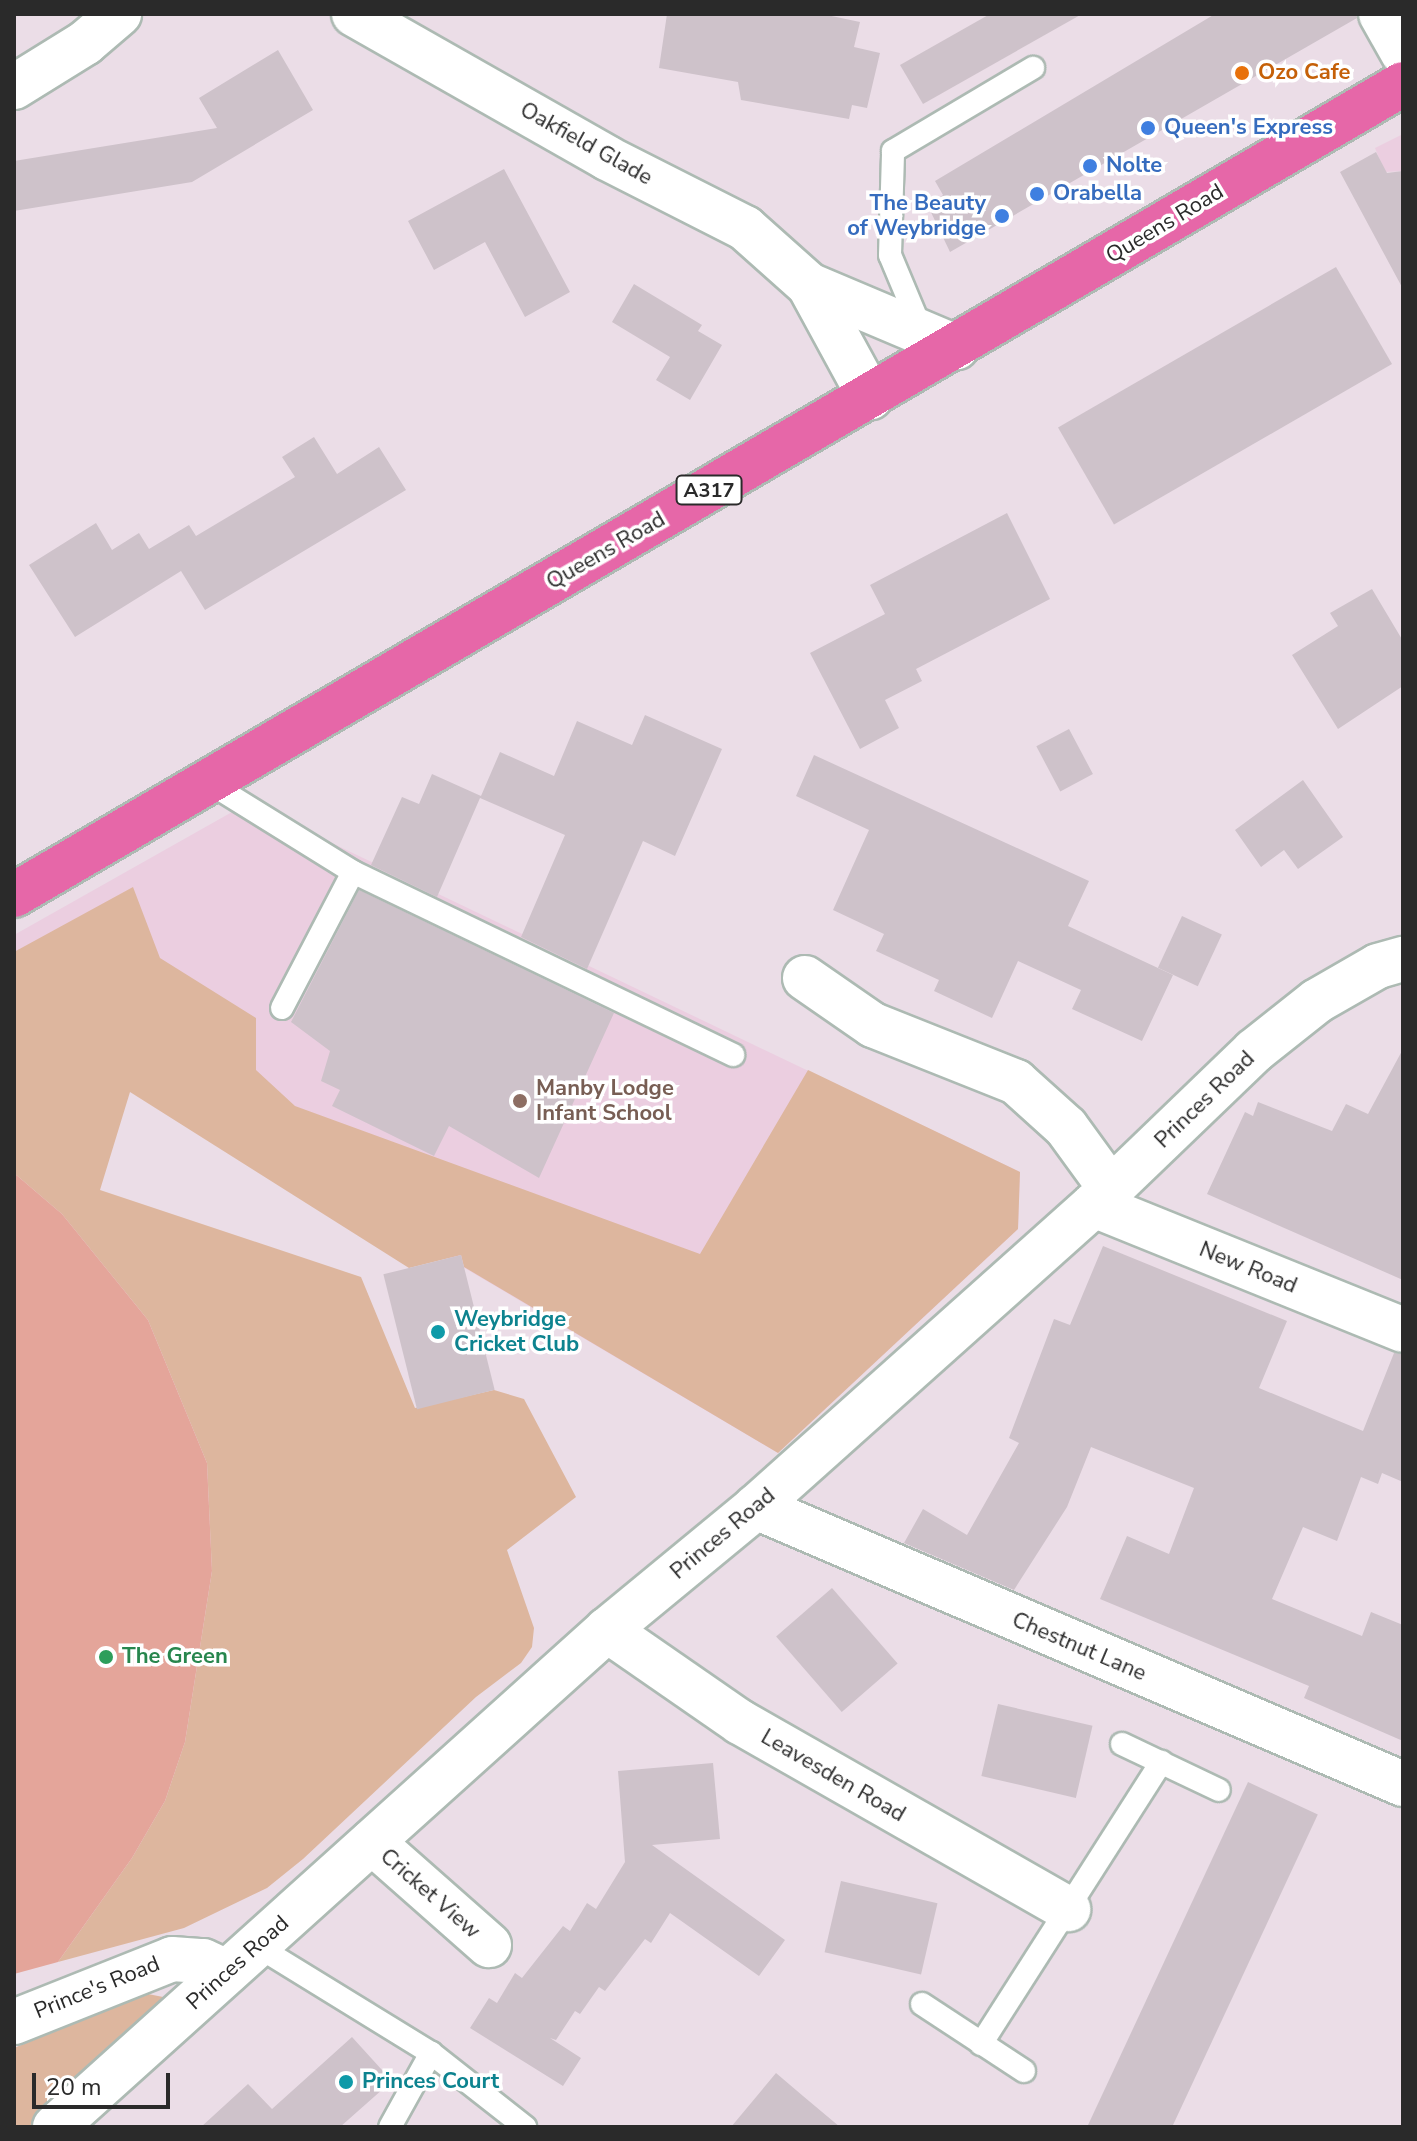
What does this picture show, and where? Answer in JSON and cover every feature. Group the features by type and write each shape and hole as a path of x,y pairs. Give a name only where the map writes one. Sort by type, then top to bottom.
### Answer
{"main road":[{"name":"Queens Road","path":"14,895 870,397 938,338 1403,84"}],"street":[{"path":"14,87 85,43 119,14"},
{"name":"Oakfield Glade","path":"354,14 607,158 745,228 809,285 938,338"},
{"path":"1381,14 1403,53"},
{"name":"Oakfield Glade","path":"809,285 870,397"},
{"name":"Princes Road","path":"55,2127 607,1630 756,1507 1102,1197 1254,1051 1317,1001 1401,961"},
{"path":"805,978 873,1025 1016,1082 1066,1127 1102,1197"},
{"name":"New Road","path":"1102,1197 1403,1330"},
{"name":"Chestnut Lane","path":"756,1507 1403,1784"},
{"name":"Leavesden Road","path":"607,1630 740,1722 1068,1909"},
{"name":"Cricket View","path":"372,1842 489,1945"},
{"name":"Prince's Road","path":"14,2022 172,1959 242,1959"}],"lane":[{"path":"938,338 890,255 893,151 1033,68"},
{"path":"208,782 353,872 733,1055"},
{"path":"282,1008 353,872"},
{"path":"1122,1744 1219,1790"},
{"path":"981,2044 1161,1762"},
{"path":"242,1959 431,2053 525,2127"},
{"path":"922,2004 1024,2071"},
{"path":"390,2127 431,2053"}],"shaded area":[{"path":"1403,134 1403,171 1385,172 1375,148"},
{"name":"Manby Lodge Infant School","path":"248,803 1020,1172 1018,1229 778,1453 234,1132 14,1011 14,935"},
{"path":"133,887 160,958 256,1018 256,1070 295,1106 700,1254 808,1070 1020,1172 1018,1229 778,1453 464,1267 461,1255 409,1268 130,1092 100,1190 361,1277 415,1408 494,1390 524,1399 576,1497 507,1550 534,1628 532,1647 521,1663 476,1697 303,1859 267,1888 184,1928 58,1962 132,1858 165,1801 185,1742 212,1571 207,1463 148,1320 62,1214 14,1173 14,952"},
{"name":"The Green","path":"14,1173 62,1214 148,1320 207,1463 212,1571 185,1742 165,1801 132,1858 58,1962 14,1974"},
{"path":"148,1994 163,1997 168,2007 163,2020 28,2127 14,2127 14,2048"}],"building":[{"path":"667,14 822,14 860,22 854,47 880,53 867,108 852,105 849,119 741,100 738,82 659,68"},
{"path":"990,14 1082,14 923,104 900,65"},
{"path":"1215,14 1356,14 1357,18 950,252 928,206 943,195 935,181"},
{"path":"278,50 313,110 192,182 14,211 14,161 217,128 199,98"},
{"path":"1376,152 1387,173 1403,171 1403,289 1340,172"},
{"path":"504,169 570,292 525,317 485,242 434,270 408,221"},
{"path":"1336,267 1392,364 1114,524 1058,428"},
{"path":"634,284 702,325 698,331 722,345 690,400 656,380 670,357 612,322"},
{"path":"314,437 337,474 379,447 406,490 205,610 181,571 75,637 29,565 96,523 112,550 139,533 149,549 189,525 196,536 295,477 282,457"},
{"path":"1007,513 1050,599 916,669 922,681 885,700 899,728 860,749 810,653 885,614 870,585"},
{"path":"1372,589 1403,641 1403,686 1338,729 1292,655 1338,626 1330,613"},
{"path":"645,715 722,749 675,856 643,841 587,969 521,937 565,835 480,798 437,897 371,865 402,797 419,804 432,774 481,796 500,752 554,776 577,721 632,745"},
{"path":"1069,729 1093,774 1060,791 1036,746"},
{"path":"814,755 1089,881 1068,926 1173,975 1142,1041 1072,1009 1081,990 1018,961 992,1018 934,991 939,980 876,951 884,934 833,910 869,830 796,796"},
{"path":"1303,780 1343,837 1298,869 1284,850 1261,867 1235,830"},
{"path":"359,890 614,1013 539,1178 449,1126 434,1156 332,1106 340,1090 321,1081 330,1051 291,1022"},
{"path":"1182,916 1222,935 1198,986 1158,968"},
{"path":"1403,1049 1403,1280 1207,1194 1245,1112 1253,1116 1258,1102 1332,1131 1346,1104 1368,1114"},
{"path":"1103,1246 1287,1321 1259,1388 1363,1431 1394,1353 1403,1354 1403,1482 1382,1473 1378,1484 1361,1477 1337,1541 1303,1527 1272,1599 1362,1636 1371,1612 1403,1625 1403,1741 1304,1698 1309,1686 1100,1599 1127,1536 1169,1554 1194,1488 1091,1447 1067,1507 1014,1590 904,1543 923,1509 967,1535 1019,1443 1009,1438 1054,1319 1070,1325"},
{"name":"Weybridge Cricket Club","path":"461,1255 495,1390 417,1409 383,1274"},
{"path":"832,1588 898,1663 842,1712 776,1637"},
{"path":"998,1704 1093,1726 1076,1798 981,1776"},
{"path":"713,1763 720,1839 652,1845 785,1940 759,1976 670,1913 651,1943 645,1939 605,1991 599,1987 580,2014 575,2011 556,2040 550,2038 581,2058 563,2086 470,2028 489,1998 497,2003 515,1973 522,1978 563,1926 570,1931 587,1903 596,1909 625,1862 618,1771"},
{"path":"1248,1782 1318,1815 1172,2127 1087,2127"},
{"path":"841,1881 937,1903 921,1974 825,1952"},
{"name":"Princes Court","path":"352,2037 392,2081 340,2127 201,2127 248,2084 272,2109"},
{"path":"776,2073 803,2096 840,2127 731,2127"}],"place":[{"name":"Ozo Cafe","path":"1242,73"},
{"name":"Queen's Express","path":"1148,128"},
{"name":"Nolte","path":"1090,166"},
{"name":"Orabella","path":"1037,194"},
{"name":"The Beauty of Weybridge","path":"1002,216"},
{"name":"Manby Lodge Infant School","path":"520,1101"},
{"name":"Weybridge Cricket Club","path":"438,1332"},
{"name":"The Green","path":"106,1657"},
{"name":"Princes Court","path":"346,2082"}]}
